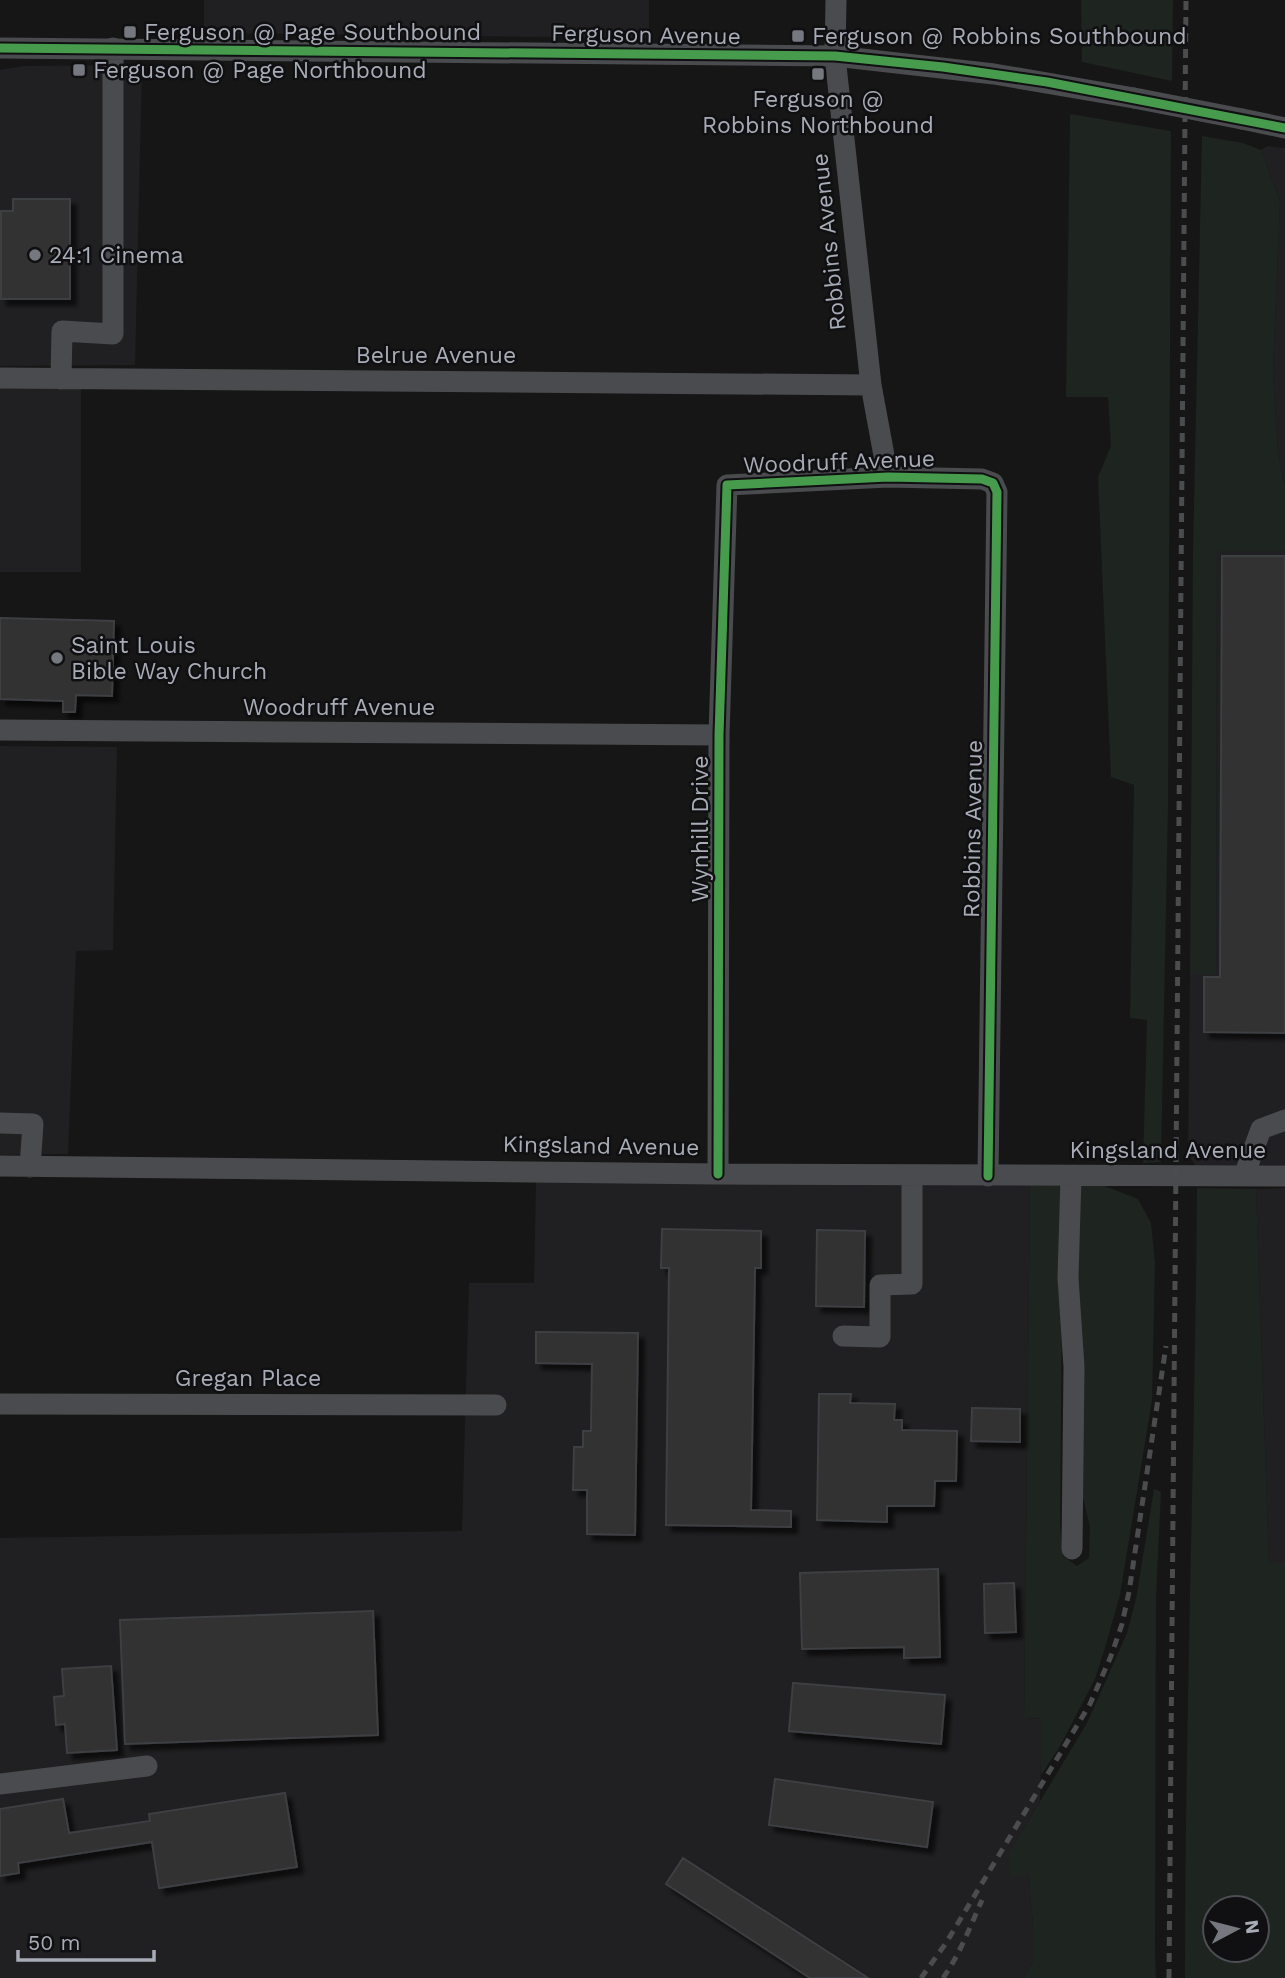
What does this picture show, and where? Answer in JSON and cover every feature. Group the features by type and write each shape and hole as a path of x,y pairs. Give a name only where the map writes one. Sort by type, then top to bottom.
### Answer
{"street":[{"name":"Robbins Avenue","path":"836,0 835,56 871,385 888,477"},
{"name":"Ferguson Avenue","path":"0,48 835,56 994,74 1285,128"},
{"path":"61,379 62,331 113,334 113,48"},
{"name":"Belrue Avenue","path":"0,378 871,385"},
{"name":"Woodruff Avenue","path":"727,485 888,477 982,479 993,483"},
{"name":"Robbins Avenue","path":"988,1175 997,492 993,483"},
{"name":"Wynhill Drive","path":"718,1174 719,736 727,485"},
{"name":"Woodruff Avenue","path":"0,730 719,736"},
{"path":"1244,1176 1261,1129 1285,1120"},
{"path":"0,1123 33,1124 30,1167"},
{"name":"Kingsland Avenue","path":"0,1167 1285,1176"},
{"path":"843,1336 880,1337 880,1285 912,1284 912,1175"},
{"path":"1071,1176 1068,1278 1074,1367 1072,1549"},
{"name":"Gregan Place","path":"0,1404 496,1405"},
{"path":"0,1784 146,1766"}],"shaded area":[{"path":"204,0 649,0 649,38 204,33"},
{"path":"1081,0 1173,0 1172,81 1082,62"},
{"path":"142,65 135,365 0,366 0,70 23,66"},
{"path":"1070,114 1171,131 1168,805 1161,1162 1143,1163 1147,1020 1130,1018 1134,785 1111,777 1098,477 1111,446 1108,397 1066,397"},
{"path":"1202,136 1243,143 1261,150 1280,201 1273,372 1278,454 1285,486 1285,551 1217,551 1216,974 1190,974 1193,551"},
{"path":"1268,146 1285,148 1285,486 1278,454 1273,372 1280,201 1261,150"},
{"path":"0,388 81,388 81,572 0,572"},
{"path":"1217,551 1285,551 1285,1165 1195,1165 1188,1154 1190,974 1216,973"},
{"path":"0,746 117,747 113,950 76,951 68,1154 0,1155"},
{"path":"536,1181 1030,1184 1024,1719 1042,1718 1040,1801 1009,1854 1028,1872 1033,1961 1024,1978 0,1978 0,1538 462,1531 469,1283 534,1283"},
{"path":"1030,1184 1063,1185 1060,1525 1063,1556 1077,1566 1089,1558 1090,1527 1079,1481 1076,1254 1079,1186 1105,1186 1138,1199 1151,1223 1155,1263 1152,1400 1120,1595 1095,1679 1059,1748 1041,1775 1041,1718 1024,1719"},
{"path":"1197,1188 1256,1189 1269,1563 1285,1563 1285,1978 1185,1978"},
{"path":"1285,1188 1285,1563 1269,1563 1256,1189"},
{"path":"1154,1489 1161,1492 1156,1597 1156,1978 1024,1978 1033,1961 1028,1873 1010,1879 1009,1853 1087,1723 1127,1633 1136,1599"}],"building":[{"name":"24:1 Cinema","path":"13,199 70,199 70,299 1,299 1,211 13,211"},
{"path":"1222,556 1285,556 1285,1033 1204,1032 1204,977 1220,977"},
{"name":"Saint Louis Bible Way Church","path":"0,618 114,621 112,696 76,695 75,712 63,712 63,701 0,699"},
{"path":"662,1229 761,1231 761,1268 755,1268 751,1510 791,1511 791,1527 666,1525 669,1268 661,1268"},
{"path":"817,1230 865,1231 864,1307 816,1306"},
{"path":"536,1332 638,1333 635,1535 587,1534 587,1490 573,1490 574,1447 583,1447 583,1431 591,1431 592,1364 536,1363"},
{"path":"819,1394 851,1394 850,1403 895,1404 894,1420 902,1420 902,1430 957,1431 956,1481 935,1481 934,1506 887,1506 887,1522 817,1520"},
{"path":"972,1408 1020,1409 1020,1442 971,1441"},
{"path":"938,1569 940,1657 904,1658 904,1647 802,1649 800,1573"},
{"path":"1014,1583 1016,1632 985,1633 984,1584"},
{"path":"373,1611 378,1735 125,1744 120,1620"},
{"path":"111,1666 117,1750 67,1753 65,1724 56,1725 54,1697 64,1696 62,1669"},
{"path":"793,1683 945,1695 941,1744 789,1731"},
{"path":"775,1779 933,1802 927,1847 769,1825"},
{"path":"285,1793 297,1867 159,1888 152,1842 18,1863 19,1873 0,1876 0,1809 63,1799 69,1833 150,1821 149,1814"},
{"path":"683,1858 868,1978 810,1978 666,1884"}],"railway":[{"path":"1169,1978 1186,0"},
{"path":"921,1978 946,1943 1090,1704 1111,1656 1129,1592 1166,1346"},
{"path":"943,1978 960,1950 982,1900"}],"cycle path":[{"path":"0,48 835,56 943,67 1047,82 1285,128"},
{"path":"718,1174 719,735 727,485 888,477 982,479 993,483 997,492 988,1176"}],"place":[{"name":"Ferguson @ Page Southbound","path":"130,32"},
{"name":"Ferguson @ Robbins Southbound","path":"798,36"},
{"name":"Ferguson @ Page Northbound","path":"79,70"},
{"name":"Ferguson @ Robbins Northbound","path":"818,74"},
{"name":"24:1 Cinema","path":"35,255"},
{"name":"Saint Louis Bible Way Church","path":"57,658"}]}
